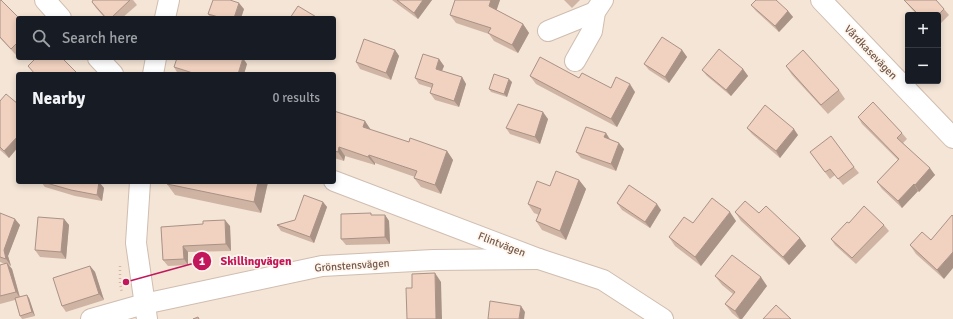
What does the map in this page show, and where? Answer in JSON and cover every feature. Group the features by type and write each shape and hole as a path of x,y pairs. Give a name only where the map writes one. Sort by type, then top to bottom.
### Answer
{"street":[{"path":"45,0 59,16"},
{"path":"165,16 169,0"},
{"name":"Vårdkasevägen","path":"821,0 953,138"},
{"path":"548,31 593,5"},
{"path":"575,61 592,30 593,5"},
{"path":"100,60 111,72"},
{"path":"153,72 156,60"},
{"name":"Flintvägen","path":"336,182 539,259 603,280 646,306 663,319"},
{"path":"140,184 136,243 146,312"},
{"name":"Grönstensvägen","path":"91,319 146,312 322,266 433,260 539,259"}],"shaded area":[{"path":"0,0 953,0 953,319 0,319"}],"building":[{"path":"1,0 17,16 16,44 11,49 0,37"},
{"path":"93,0 130,0 113,16 104,16 92,2"},
{"path":"213,0 230,0 239,3 235,16 215,16 208,14"},
{"path":"397,0 423,0 414,13"},
{"path":"455,0 491,0 489,6 523,24 512,45 488,33 491,28 450,15"},
{"path":"756,0 776,0 788,11 775,26 751,5"},
{"path":"904,0 936,0 944,9 941,12 916,12"},
{"path":"298,6 315,16 291,16"},
{"path":"662,37 682,50 665,77 644,64"},
{"path":"364,39 395,50 386,73 356,62"},
{"path":"719,49 743,69 726,90 702,70"},
{"path":"803,50 839,90 821,105 786,66"},
{"path":"423,54 439,59 436,69 462,77 454,101 430,93 433,84 415,78"},
{"path":"540,57 579,78 582,73 611,88 616,77 630,84 611,119 530,76"},
{"path":"34,60 64,60 76,72 33,72 28,66"},
{"path":"176,60 242,60 239,72 190,72 174,67"},
{"path":"494,74 509,79 504,94 489,89"},
{"path":"6,94 16,102 16,138 4,151 0,147 0,101"},
{"path":"873,102 902,133 897,138 930,168 898,201 877,182 899,159 858,117"},
{"path":"518,104 543,112 535,137 506,128"},
{"path":"765,105 794,129 776,151 747,128"},
{"path":"336,112 365,121 363,127 409,142 410,138 447,151 435,185 414,178 417,171 339,147 338,152 336,152"},
{"path":"586,127 606,133 604,137 619,143 611,164 576,152"},
{"path":"831,136 854,167 838,179 830,169 825,172 810,152"},
{"path":"556,171 579,180 560,231 536,221 541,209 528,204 537,181 550,186"},
{"path":"50,184 99,184 97,195"},
{"path":"167,184 258,184 254,202"},
{"path":"629,185 657,204 645,222 617,203"},
{"path":"304,195 323,202 310,237 277,225 295,220"},
{"path":"712,198 730,212 695,257 669,237 684,217 693,223"},
{"path":"745,201 759,213 766,206 800,238 783,257 735,212"},
{"path":"864,206 884,225 852,258 831,239 847,222 849,223"},
{"path":"0,213 15,219 4,250 6,259 0,257"},
{"path":"371,213 371,215 385,215 385,237 341,239 341,214"},
{"path":"952,215 953,252 937,270 910,245 922,232 931,240"},
{"path":"38,217 64,219 61,252 35,250"},
{"path":"225,220 226,244 183,246 184,259 163,260 161,227 203,224 203,221"},
{"path":"732,255 761,277 735,311 725,304 735,292 715,276"},
{"path":"7,263 16,292 0,296 0,265"},
{"path":"90,266 99,294 62,306 53,278"},
{"path":"435,273 436,319 407,319 406,288 412,288 412,274"},
{"path":"27,295 32,312 20,316 15,298"},
{"path":"490,301 521,306 519,319 488,319"},
{"path":"776,305 791,319 763,319"}],"place":[{"name":"Skillingvägen","path":"126,282"}]}
